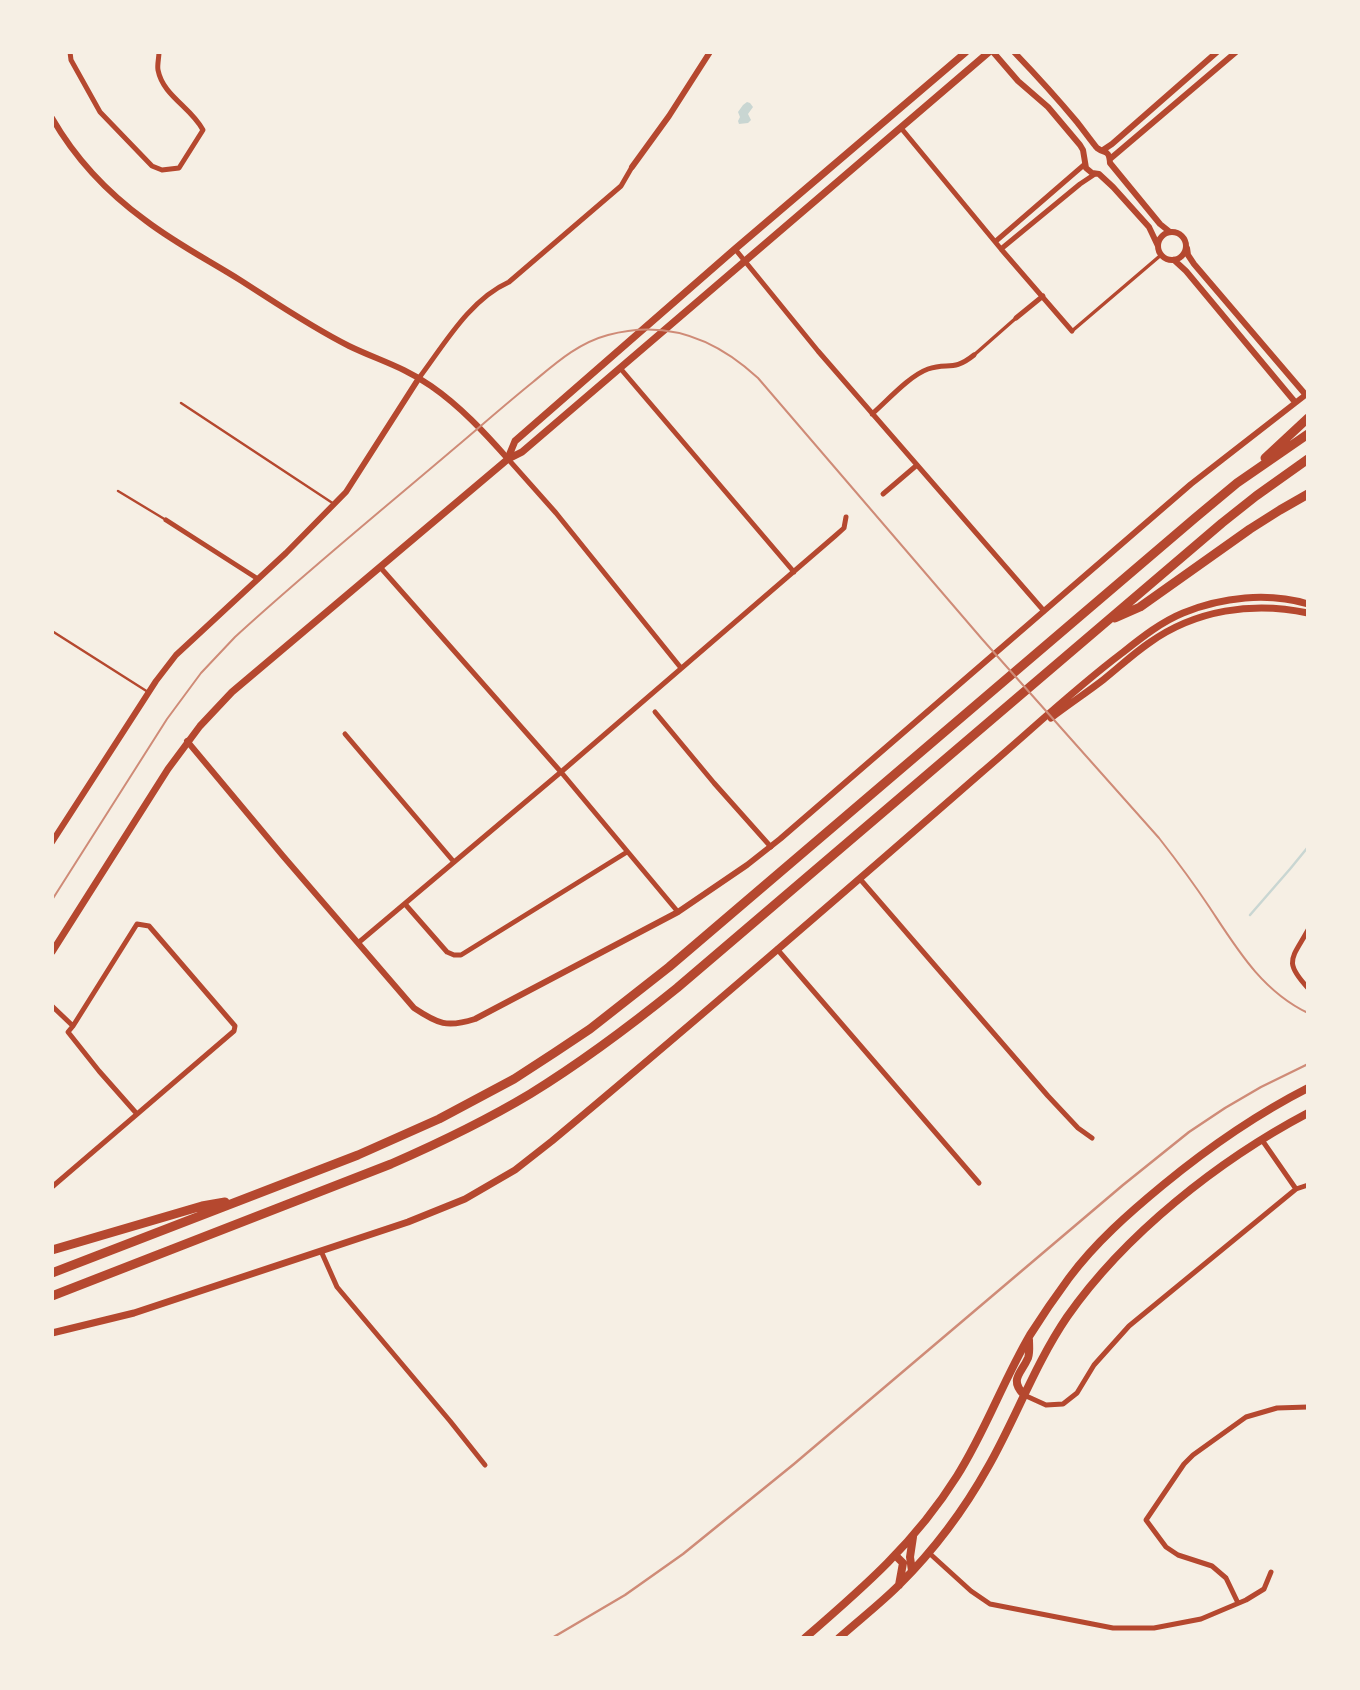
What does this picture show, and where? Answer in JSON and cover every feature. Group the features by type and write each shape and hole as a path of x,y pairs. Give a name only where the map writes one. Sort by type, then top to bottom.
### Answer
{"highway":[{"path":"52,1273 358,1155 439,1119 514,1079 590,1029 669,967 1237,483 1307,418"},
{"path":"1237,483 1307,434"},
{"path":"52,1296 391,1164 462,1131 530,1094 590,1054 677,988 1231,516 1307,459"},
{"path":"1105,623 1140,607 1250,529 1307,494"},
{"path":"52,1250 202,1206 248,1198"}],"main road":[{"path":"508,459 515,441 966,52"},
{"path":"52,952 187,741 232,692 508,459 522,452 991,52"},
{"path":"52,1333 134,1313 408,1222 465,1199 515,1170 581,1117 1098,671 1154,629 1182,613 1208,605 1251,598 1287,599 1307,604"},
{"path":"1011,747 1148,643 1197,617 1240,608 1286,608 1307,613"},
{"path":"805,1637 897,1556 940,1502 958,1475 1029,1337 1070,1276 1111,1231 1203,1152 1246,1122 1307,1088"},
{"path":"839,1637 899,1585 956,1518 981,1479 1063,1324 1113,1261 1151,1223 1198,1184 1261,1139 1307,1113"},
{"path":"1024,1395 1017,1387 1016,1381 1030,1355 1029,1337"},
{"path":"912,1571 910,1557 913,1537"},
{"path":"897,1556 902,1563 899,1585"}],"street":[{"path":"70,52 71,60 100,111 152,166 162,170 179,168 204,130 198,119 164,86 158,69 159,52"},
{"path":"52,842 148,692 176,655 286,553 346,492 419,378 453,330 471,310 499,286 509,282 621,186 710,52"},
{"path":"991,52 1018,81 1048,107 1083,150 1088,171 1097,174 1113,187 1149,228 1161,255 1174,260 1186,271 1296,402"},
{"path":"1014,52 1100,149 1109,155 1110,161 1160,224 1170,232"},
{"path":"996,241 1084,162 1088,153 1112,144 1217,52"},
{"path":"1001,249 1080,184 1106,171 1110,161 1236,52"},
{"path":"52,118 68,142 105,186 145,221 321,331 419,378 444,396 486,434 556,513 681,668"},
{"path":"901,128 1072,331 1161,255"},
{"path":"1158,246 1161,237 1170,232 1174,231 1183,236 1186,248 1182,256 1174,260"},
{"path":"187,741 414,1008 433,1021 447,1024 460,1024 483,1015 678,912 771,847 1191,484 1306,393 1194,264 1186,248"},
{"path":"735,249 818,351 1044,611"},
{"path":"1203,307 1214,295 1214,288"},
{"path":"872,414 917,375 930,368 963,364 1043,296"},
{"path":"620,368 793,572"},
{"path":"883,494 917,466"},
{"path":"358,943 844,528 846,517"},
{"path":"166,520 258,579"},
{"path":"380,567 561,772 678,912"},
{"path":"655,712 771,847"},
{"path":"345,734 454,862"},
{"path":"405,904 447,952 461,955 627,852"},
{"path":"860,878 1048,1096 1077,1128 1092,1138"},
{"path":"52,1187 234,1031 234,1026 149,926 137,924 68,1032 137,1114"},
{"path":"1307,930 1292,960 1292,967 1307,988"},
{"path":"777,949 979,1183"},
{"path":"52,1017 55,1008 73,1026"},
{"path":"1261,1139 1296,1189"},
{"path":"1024,1395 1046,1405 1063,1404 1077,1393 1094,1365 1129,1326 1296,1189 1307,1185"},
{"path":"321,1251 337,1287 485,1465"},
{"path":"1238,1603 1226,1578 1212,1566 1178,1555 1166,1547 1146,1520 1184,1464 1246,1417 1277,1408 1307,1407"},
{"path":"929,1552 989,1604 1113,1628 1154,1628 1201,1619 1264,1589 1271,1572"},
{"path":"1132,1629 1132,1637"}],"lane":[{"path":"181,403 334,504"},
{"path":"118,491 166,520"},
{"path":"52,631 148,692"}],"shaded area":[{"path":"747,102 753,107 748,114 751,120 739,124 738,112"}],"waterway":[{"path":"1250,915 1308,847"}],"tram line":[{"path":"52,900 167,719 201,673 235,637 559,361 577,348 608,335 650,329 670,331 707,343 742,364 758,378 982,639 1159,838 1252,968 1277,993 1308,1013"}],"railway":[{"path":"552,1638 625,1595 683,1554 1189,1132 1261,1087 1308,1064"}]}
